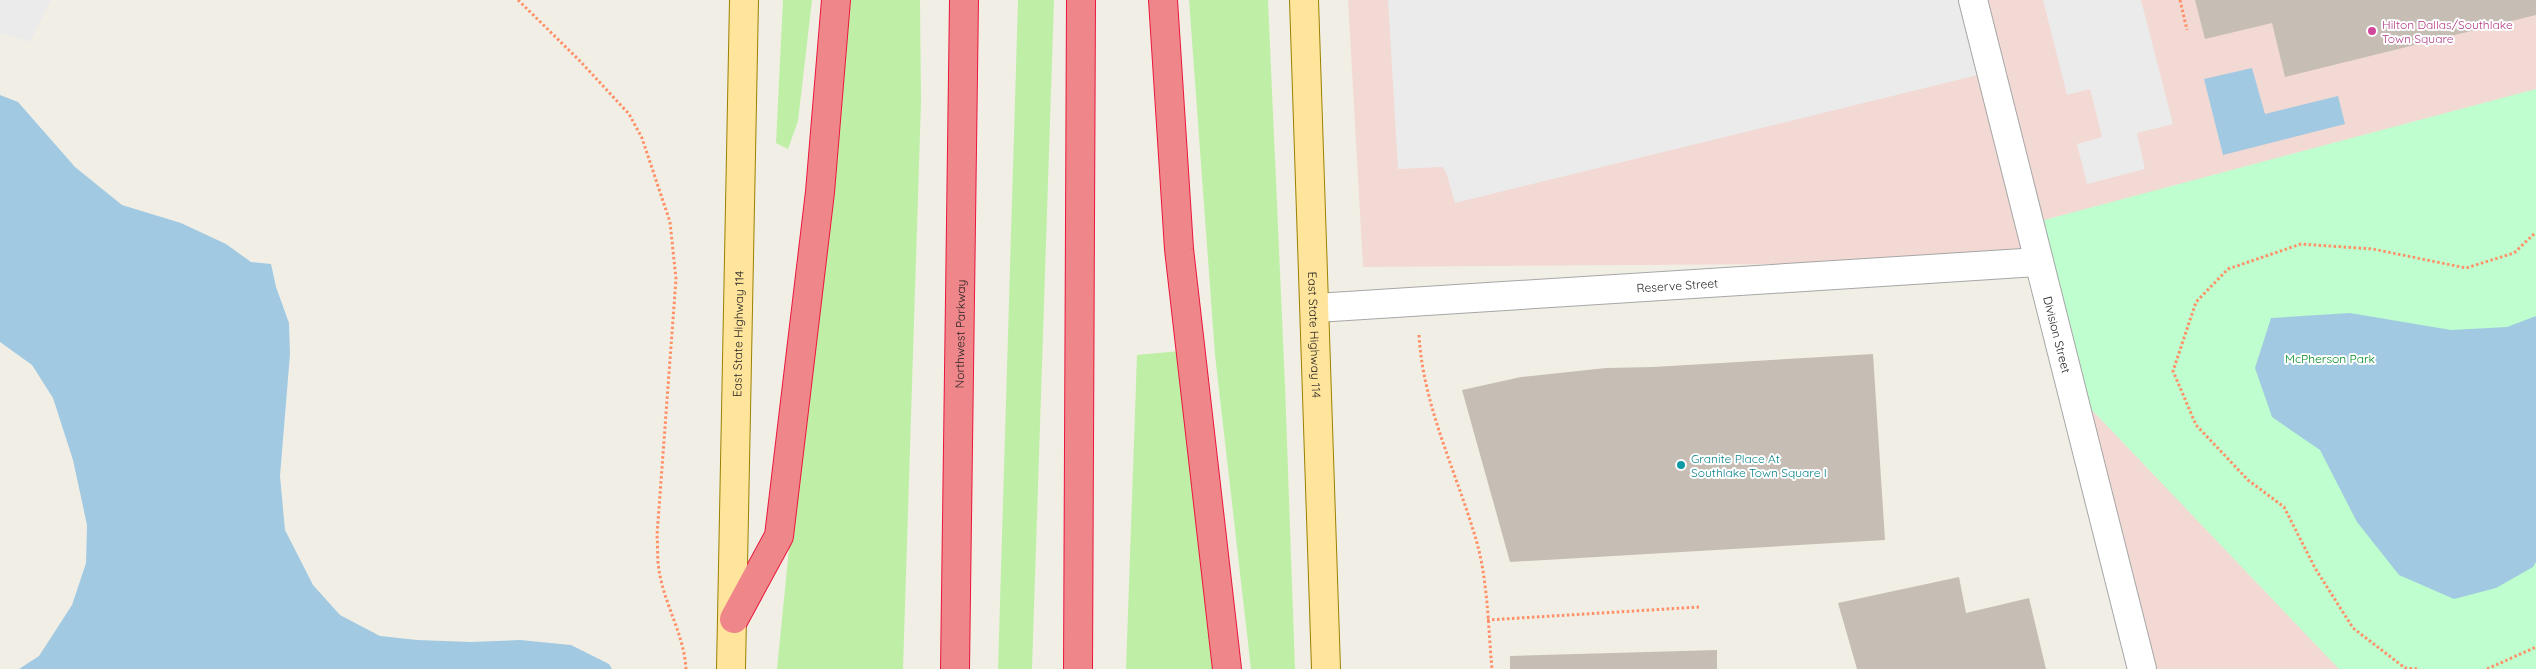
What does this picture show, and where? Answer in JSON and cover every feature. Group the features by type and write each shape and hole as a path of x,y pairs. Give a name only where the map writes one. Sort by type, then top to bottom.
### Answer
{"highway":[{"path":"734,619 779,536 820,192 836,0"},
{"name":"Northwest Parkway","path":"955,669 964,0"},
{"path":"1078,669 1081,0"},
{"path":"1163,0 1179,250 1227,669"}],"main road":[{"name":"East State Highway 114","path":"731,669 734,619 744,0"},
{"name":"East State Highway 114","path":"1304,0 1316,308 1317,419 1326,669"}],"street":[{"name":"Division Street","path":"1972,0 2142,669"},
{"name":"Reserve Street","path":"1316,308 2039,262"}],"path":[{"path":"518,0 579,60 629,114 642,138 670,222 676,278 657,535 659,571 681,640 686,669"},
{"path":"2180,0 2187,30"},
{"path":"2417,669 2405,668 2353,628 2314,568 2284,507 2248,480 2196,425 2173,371 2196,302 2228,269 2301,244 2373,249 2466,268 2514,252 2536,232"},
{"path":"1418,327 1425,386 1476,538 1482,565 1492,669"},
{"path":"1487,620 1699,607"},
{"path":"2487,669 2536,647"}],"shaded area":[{"path":"0,0 51,0 30,42 0,33"},
{"path":"1348,0 2536,0 2536,669 2142,669 2038,262 1363,267"},
{"path":"1388,0 1973,0 1990,72 1455,203 1446,172 1442,167 1398,169"},
{"path":"2043,0 2141,0 2173,124 2137,133 2145,169 2087,184 2077,144 2102,137 2090,89 2067,95"}],"green space":[{"path":"783,0 812,0 798,121 788,149 776,143"},
{"path":"851,0 920,0 921,102 903,669 777,669 794,499"},
{"path":"1018,0 1054,0 1032,669 998,669"},
{"path":"1189,0 1268,0 1295,669 1251,669 1215,355"},
{"name":"McPherson Park","path":"2536,89 2536,669 2339,669 2070,387 2029,224"},
{"path":"1180,351 1213,669 1126,669 1137,355"}],"water":[{"path":"2252,68 2265,114 2338,96 2345,124 2223,155 2204,79"},
{"path":"0,95 18,102 75,167 122,205 181,223 226,244 251,262 271,264 276,287 289,323 290,354 280,476 285,530 313,585 340,615 380,636 417,640 471,642 520,640 571,645 609,664 612,669 19,669 39,656 72,605 86,563 87,525 73,460 53,398 32,365 0,342"},
{"path":"2350,313 2451,330 2507,327 2536,316 2536,562 2533,567 2496,588 2454,599 2399,575 2357,522 2320,450 2272,417 2255,368 2271,318"}],"building":[{"name":"Hilton Dallas/Southlake Town Square","path":"2195,0 2536,0 2536,15 2285,77 2272,23 2205,39"},
{"name":"Granite Place At Southlake Town Square I","path":"1873,354 1885,540 1510,562 1462,390 1521,377 1606,368"},
{"path":"1959,577 1966,613 2029,598 2046,669 1857,669 1838,603"},
{"path":"1717,650 1717,669 1510,669 1510,656"}],"place":[{"name":"Hilton Dallas/Southlake Town Square","path":"2372,31"},
{"name":"Granite Place At Southlake Town Square I","path":"1681,465"}]}
